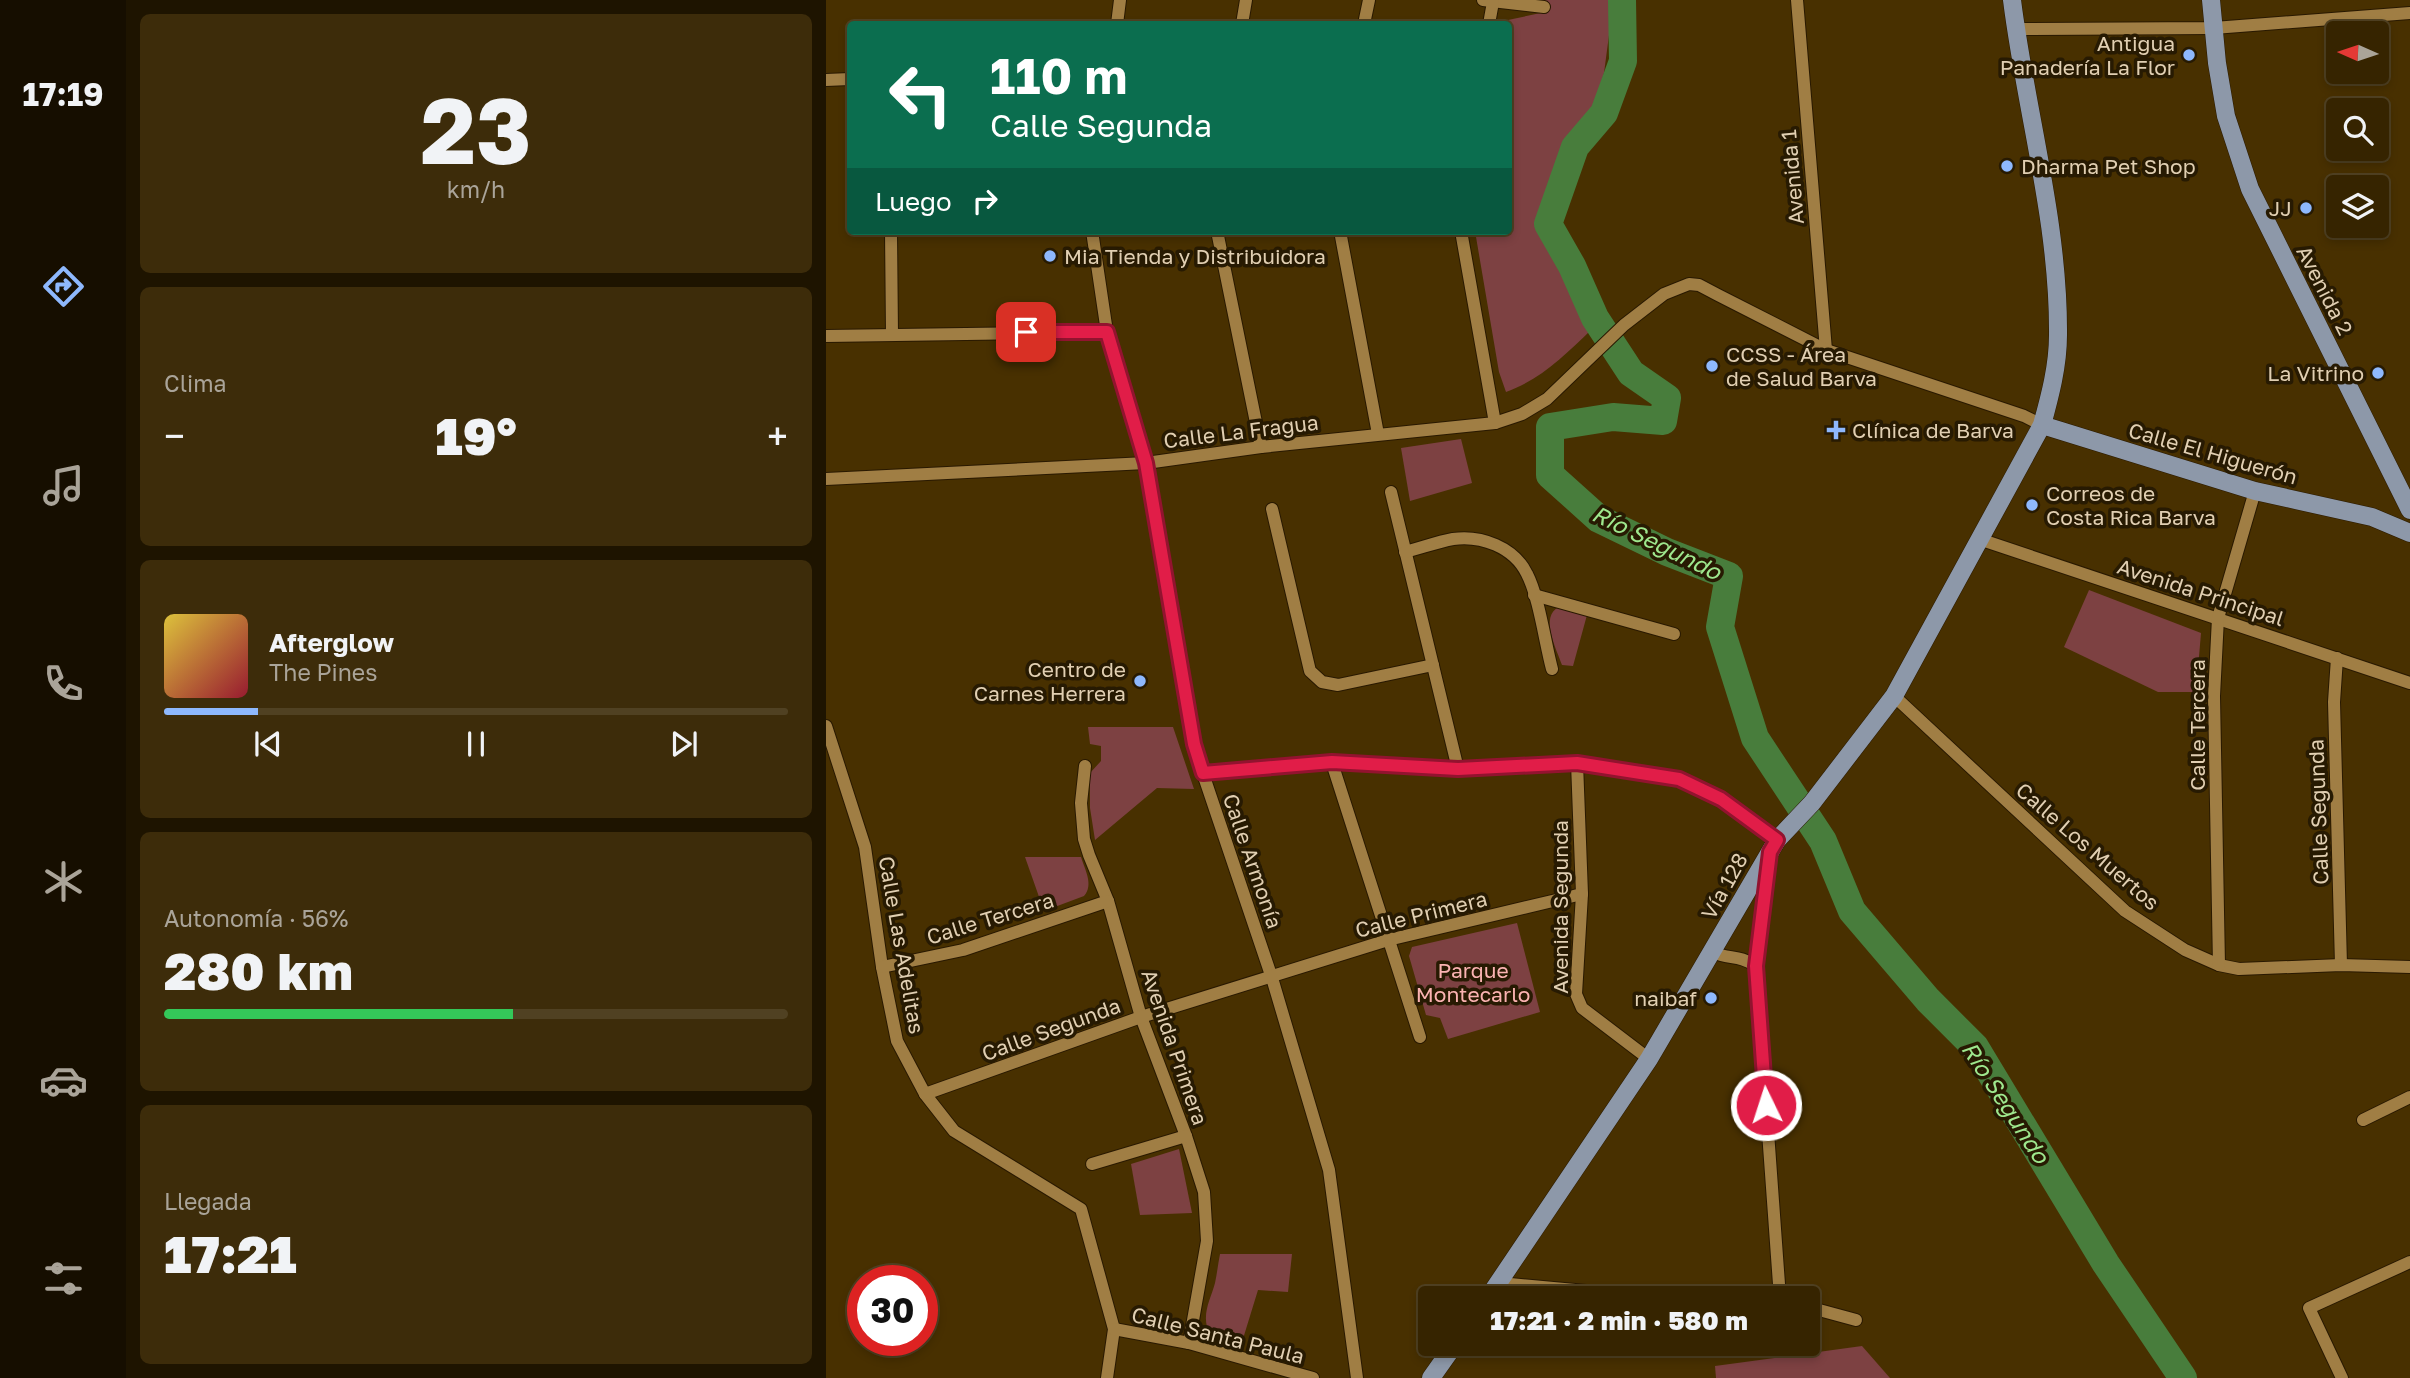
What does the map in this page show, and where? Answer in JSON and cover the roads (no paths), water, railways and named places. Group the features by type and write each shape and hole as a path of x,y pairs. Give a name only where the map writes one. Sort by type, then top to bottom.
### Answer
{"main road":[{"name":"Vía 128","path":"1498,1286 1649,1059 1777,841 1812,803 1894,696 2042,425 2054,379 2058,336 2053,256 2012,0"},
{"name":"Avenida 2","path":"2211,0 2226,116 2249,190 2403,491 2410,510"},
{"name":"Calle El Higuerón","path":"2042,425 2255,491 2372,517 2410,533"},
{"path":"2372,517 2390,517 2398,512 2403,491"},
{"path":"1431,1378 1447,1356"}],"street":[{"path":"1116,21 1120,0"},
{"path":"1242,21 1245,0"},
{"path":"1364,21 1368,0"},
{"name":"Avenida 1","path":"1797,0 1826,350"},
{"path":"1489,21 1488,1 1544,7"},
{"path":"2016,29 2214,28 2410,13"},
{"path":"826,80 847,79"},
{"path":"891,235 892,334"},
{"name":"Calle Armonía","path":"1093,235 1107,332 1146,463 1194,744 1272,978 1329,1170 1357,1378"},
{"path":"1218,235 1261,447"},
{"path":"1341,235 1378,434"},
{"path":"1462,235 1495,423"},
{"name":"Calle La Fragua","path":"826,479 1146,463 1261,447 1495,423 1522,414 1547,399 1624,325 1664,294 1689,284 1699,285 1826,350 2024,416 2042,425"},
{"path":"826,335 1107,332"},
{"name":"Calle Tercera","path":"2219,965 2214,696 2218,618 2255,491"},
{"path":"1391,492 1458,769"},
{"path":"1272,509 1310,671 1322,682 1338,685 1433,665"},
{"path":"1405,552 1454,539 1475,538 1493,543 1509,552 1527,574 1552,669"},
{"name":"Avenida Principal","path":"1979,539 2410,683"},
{"path":"1534,595 1674,634"},
{"name":"Calle Segunda","path":"2337,658 2334,702 2341,965"},
{"name":"Calle Los Muertos","path":"1894,696 2125,912 2185,950 2219,965 2239,969 2341,965 2410,967"},
{"name":"Calle Las Adelitas","path":"826,726 866,847 882,967 897,1041 925,1094 954,1131 1081,1209 1114,1329 1107,1378"},
{"path":"1332,762 1420,1037"},
{"path":"1203,773 1332,762 1458,769 1577,763 1679,779 1721,799 1777,841 1756,966 1779,1286"},
{"name":"Avenida Segunda","path":"1577,763 1583,894 1576,994 1582,1009 1649,1059"},
{"name":"Avenida Primera","path":"1084,766 1081,803 1084,839 1108,901 1141,1017 1186,1136 1203,1192 1207,1241 1188,1343"},
{"name":"Calle Primera","path":"1272,978 1388,940 1583,894"},
{"name":"Calle Tercera","path":"882,967 962,950 1108,901"},
{"path":"1713,953 1744,958 1756,966"},
{"name":"Calle Segunda","path":"925,1094 1141,1017 1272,978"},
{"path":"2364,1120 2410,1097"},
{"path":"1092,1164 1186,1136"},
{"path":"2342,1378 2309,1308 2410,1262"},
{"path":"1500,1283 1532,1286"},
{"path":"1820,1310 1856,1320"},
{"name":"Calle Santa Paula","path":"1114,1329 1188,1343 1313,1378"}],"waterway":[{"name":"Río Segundo","path":"1622,0 1623,61 1604,113 1575,147 1548,224 1572,266 1595,318 1631,373 1667,398 1663,421 1613,417 1550,427 1550,475 1599,519 1667,552 1729,576 1720,627 1755,738 1823,841 1852,911 1928,1000 1975,1047 2106,1264 2183,1378"}],"place":[{"name":"Antigua Panadería La Flor","path":"2189,55"},
{"name":"Dharma Pet Shop","path":"2007,166"},
{"name":"JJ","path":"2306,208"},
{"name":"Mia Tienda y Distribuidora","path":"1050,256"},
{"name":"CCSS - Área de Salud Barva","path":"1712,366"},
{"name":"La Vitrino","path":"2378,373"},
{"name":"Clínica de Barva","path":"1836,430"},
{"name":"Correos de Costa Rica Barva","path":"2032,505"},
{"name":"Centro de Carnes Herrera","path":"1140,681"},
{"name":"naibaf","path":"1711,998"}],"park label":[{"name":"Parque Montecarlo","path":"1473,982"}]}
